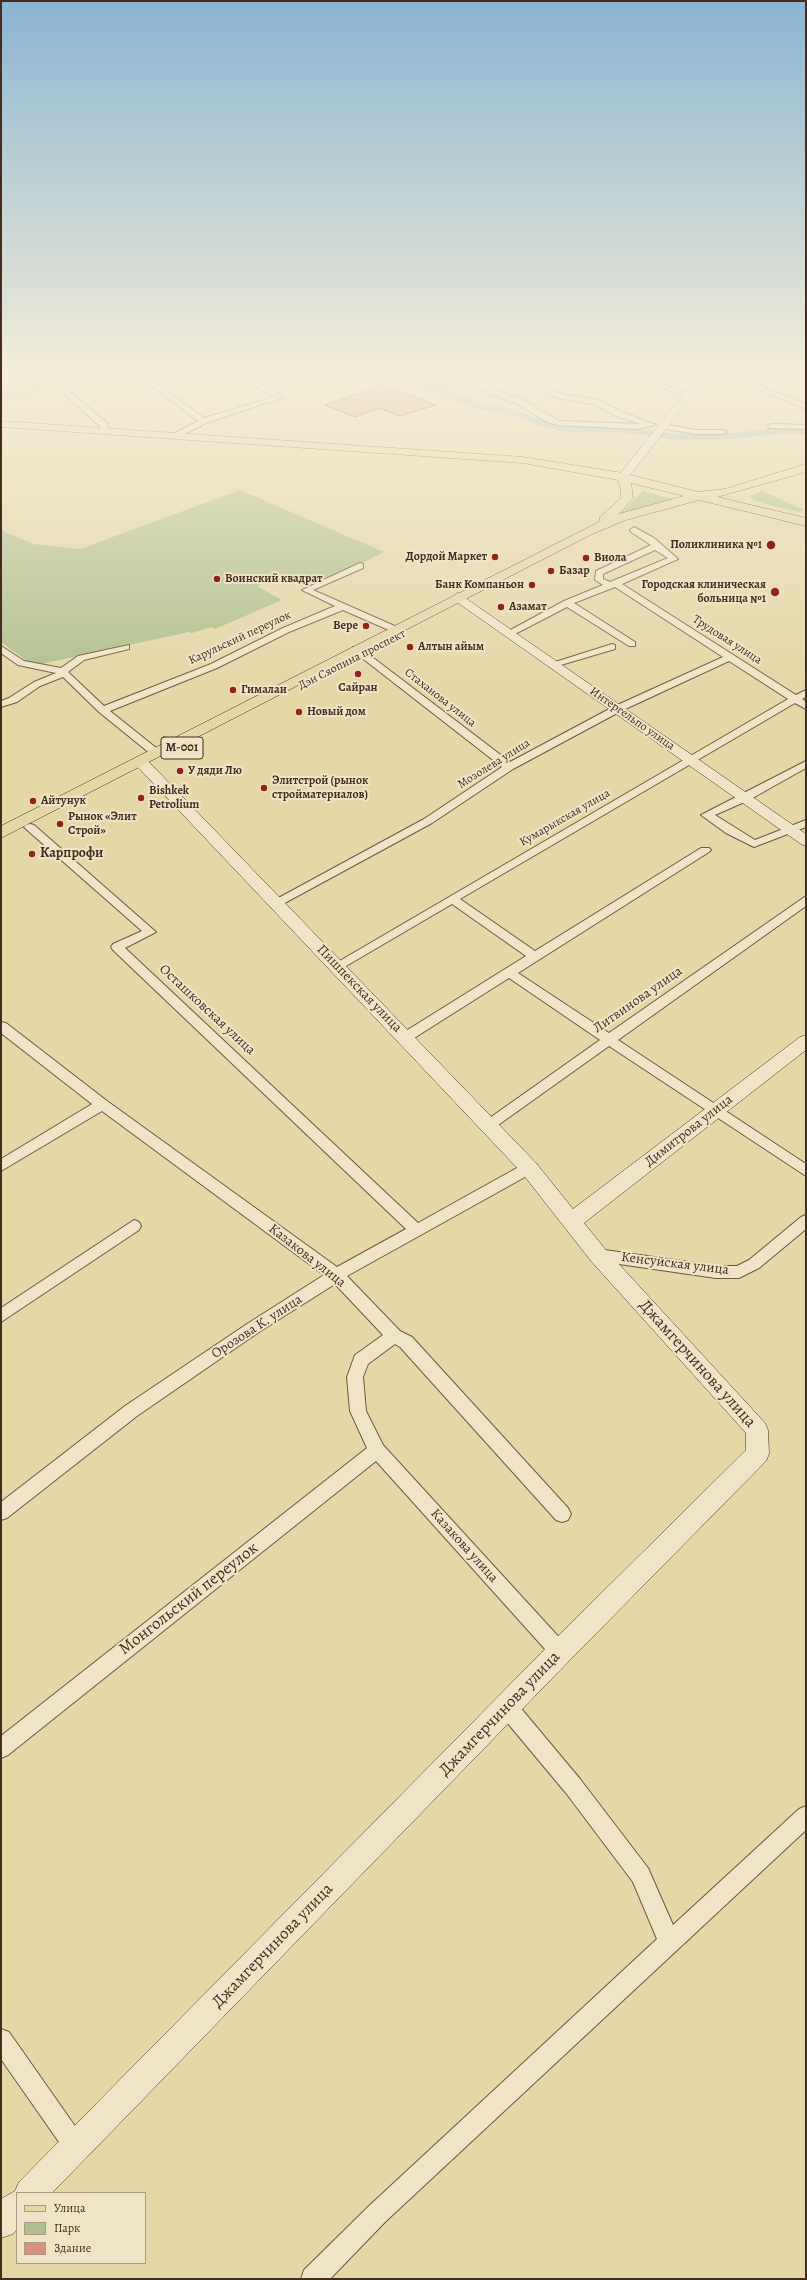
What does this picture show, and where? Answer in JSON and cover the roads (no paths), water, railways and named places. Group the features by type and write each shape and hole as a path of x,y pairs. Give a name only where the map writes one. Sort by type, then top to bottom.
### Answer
{"main road":[{"path":"588,531 613,513 625,501 627,490 623,478"},
{"path":"625,478 778,514 806,522"},
{"path":"698,496 726,492 772,478"},
{"path":"753,484 745,491 744,496 750,501 778,514"},
{"name":"Дэн Сяопина проспект","path":"1,833 143,764 156,753 602,531 633,520 711,499 726,492"},
{"name":"Дэн Сяопина проспект","path":"1,843 143,764 359,651 394,629 462,600 588,531 622,517 698,496"}],"street":[{"path":"510,633 567,603 674,558 656,546 651,540 634,530"},
{"path":"612,584 599,580 599,573 656,546"},
{"path":"360,566 306,590 394,629"},
{"name":"Трудовая улица","path":"612,584 806,706"},
{"name":"Интергельпо улица","path":"462,600 806,841"},
{"path":"567,603 632,644"},
{"name":"Карульский переулок","path":"102,710 214,666 286,630 344,606"},
{"path":"1,704 13,700 37,684 64,672 81,658 126,647"},
{"path":"554,664 612,647"},
{"path":"1,649 21,663 64,672 102,710 156,753"},
{"name":"Стаханова улица","path":"359,651 509,767"},
{"name":"Мозолева улица","path":"276,902 428,821 509,767 617,709 730,657"},
{"name":"Кумарыкская улица","path":"337,966 806,693"},
{"name":"Пишпекская улица","path":"143,764 489,1125 529,1168 572,1221"},
{"path":"806,764 745,798 707,815 730,831 754,844 806,823"},
{"name":"Осташковская улица","path":"30,827 150,932 117,947 417,1231"},
{"path":"406,1037 704,850"},
{"path":"452,899 534,956"},
{"name":"Литвинова улица","path":"489,1125 806,900"},
{"path":"508,972 806,1171"},
{"name":"Казакова улица","path":"1,1026 102,1104 336,1275 394,1336 361,1360 355,1377 358,1411 377,1450 560,1652"},
{"name":"Димитрова улица","path":"572,1221 806,1041"},
{"path":"1,1166 102,1104"},
{"name":"Орозова К. улица","path":"1,1512 131,1412 253,1328 336,1275 529,1168"},
{"name":"Кенсуйская улица","path":"598,1255 716,1272 739,1272 754,1264 806,1220"},
{"name":"Джамгерчинова улица","path":"31,2192 560,1652 758,1454 757,1430 717,1384 598,1255 572,1221"},
{"path":"1,1316 134,1226"},
{"path":"394,1336 406,1342 562,1514"},
{"name":"Монгольский переулок","path":"1,1748 377,1450"},
{"path":"507,1707 573,1786 641,1875 655,1912 670,1942"},
{"path":"313,2279 383,2208 806,1816"},
{"path":"1,2040 76,2147"},
{"path":"1,2222 16,2207"}],"place":[{"name":"Поликлиника №1","path":"771,545"},
{"name":"Дордой Маркет","path":"495,557"},
{"name":"Виола","path":"586,558"},
{"name":"Базар","path":"551,571"},
{"name":"Воинский квадрат","path":"217,579"},
{"name":"Банк Компаньон","path":"532,585"},
{"name":"Городская клиническая больница №1","path":"775,592"},
{"name":"Азамат","path":"501,607"},
{"name":"Вере","path":"366,626"},
{"name":"Алтын айым","path":"410,647"},
{"name":"Сайран","path":"358,674"},
{"name":"Гималаи","path":"233,690"},
{"name":"Новый дом","path":"299,712"},
{"name":"У дяди Лю","path":"180,771"},
{"name":"Элитстрой (рынок стройматериалов)","path":"264,788"},
{"name":"Bishkek Petrolium","path":"141,798"},
{"name":"Айтунук","path":"33,801"},
{"name":"Рынок «Элит Строй»","path":"60,824"},
{"name":"Карпрофи","path":"32,854"}]}
